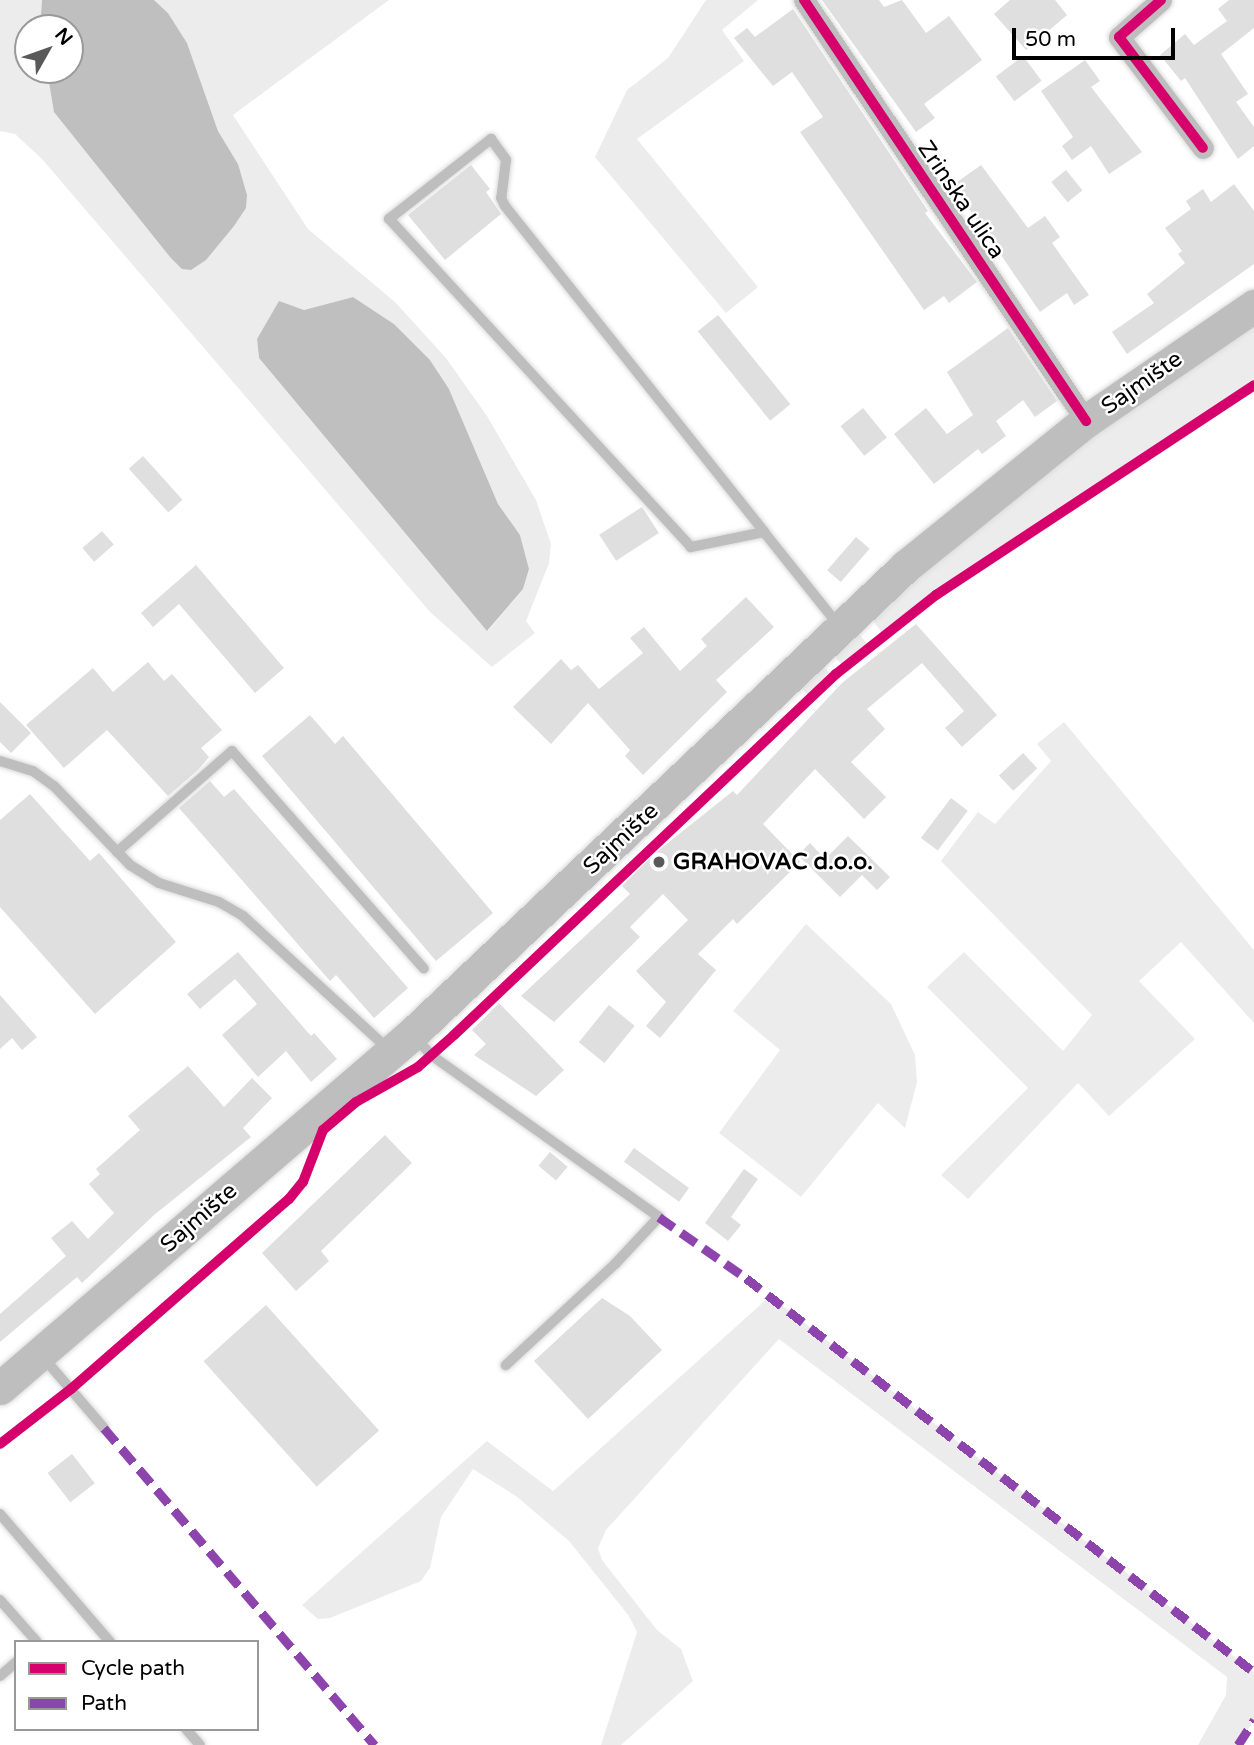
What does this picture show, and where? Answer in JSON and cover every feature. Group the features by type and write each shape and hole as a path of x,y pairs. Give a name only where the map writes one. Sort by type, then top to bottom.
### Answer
{"main road":[{"name":"Sajmište","path":"0,1388 402,1043 968,512 1086,421 1254,306"}],"street":[{"name":"Zrinska ulica","path":"804,0 1086,421"},
{"path":"1161,0 1119,37 1203,148"}],"lane":[{"path":"764,532 691,547 389,219 491,139 506,160 501,198 505,206 764,532 841,629"},
{"path":"117,852 232,751 424,969"},
{"path":"0,761 33,771 54,786 117,852 159,883 219,902 243,916 402,1043 431,1055 659,1217 506,1364"},
{"path":"40,1354 104,1428"},
{"path":"0,1514 108,1640"},
{"path":"0,1600 35,1640"},
{"path":"0,1676 14,1664"},
{"path":"188,1731 200,1745"}],"shaded area":[{"path":"0,0 42,0 41,14 14,14 14,84 56,84 238,164 218,131 187,43 168,13 154,0 389,0 233,115 308,229 395,302 446,358 487,416 536,500 551,544 549,563 526,621 535,633 492,667 430,612 42,159 15,134 0,131","holes":["353,297 394,324 430,360 449,389 498,504 520,535 529,569 523,589 488,631 259,358 257,339 279,302 304,310"]},
{"path":"42,0 154,0 168,13 187,43 218,131 238,164 247,195 246,208 234,226 206,260 191,270 182,269 170,257 54,112 49,84 84,84 84,14 41,14"},
{"path":"706,0 758,0 722,30 744,61 637,139 758,287 726,313 595,157 627,90 668,58"},
{"path":"353,297 394,324 430,360 449,389 498,504 520,535 529,569 523,589 487,631 259,358 257,339 279,301 304,310"},
{"path":"1254,320 1254,385 883,634 870,617 1056,458"},
{"path":"857,632 869,646 844,667 832,654"},
{"path":"823,665 833,677 810,697 799,685"},
{"path":"1064,722 1254,950 1254,1023 1181,942 1139,981 1195,1039 1109,1116 1078,1083 968,1199 941,1175 1028,1088 927,987 964,952 1063,1051 1092,1015 941,861 978,812 995,824 1051,761 1037,744"},
{"path":"806,924 891,1004 915,1055 917,1082 905,1128 878,1103 801,1197 719,1133 780,1050 733,1011"},
{"path":"770,1296 1254,1672 1254,1720 1238,1745 1198,1745 1226,1695 1227,1677 779,1339 606,1530 598,1548 602,1560 657,1630 681,1649 693,1681 621,1745 601,1745 637,1632 629,1616 569,1541 516,1496 473,1469 441,1517 430,1568 421,1581 330,1618 318,1619 302,1605 487,1441 553,1491"}],"building":[{"path":"822,0 879,0 884,7 902,0 926,33 949,16 982,60 924,104 935,118 916,132"},
{"path":"1010,0 1055,0 1067,15 1026,50 994,14"},
{"path":"1229,0 1254,0 1254,28 1221,54 1248,94 1236,102 1254,127 1254,146 1238,159 1185,78 1181,81 1160,55 1185,34 1194,45 1227,21 1218,9"},
{"path":"793,9 928,211 925,213 977,282 949,303 944,296 924,310 800,132 823,117 792,72 773,86 734,38 747,28 755,37"},
{"path":"1023,56 1042,81 1015,101 996,76"},
{"path":"1085,60 1100,81 1091,87 1142,152 1109,174 1091,146 1072,160 1062,146 1073,137 1041,91"},
{"path":"471,165 490,189 486,192 501,214 445,260 408,215"},
{"path":"981,165 1028,228 1045,216 1060,237 1052,243 1089,295 1074,305 1067,293 1040,312 953,185"},
{"path":"1066,170 1082,190 1068,202 1051,182"},
{"path":"1234,184 1254,211 1254,264 1127,354 1112,332 1154,303 1147,294 1185,263 1178,254 1182,251 1165,228 1191,209 1186,201 1203,189 1211,202"},
{"path":"718,315 790,404 770,421 698,331"},
{"path":"1008,328 1057,401 1035,417 1023,400 996,421 1006,436 982,454 978,449 934,484 894,434 926,408 947,434 973,415 947,372"},
{"path":"863,408 887,438 864,456 840,426"},
{"path":"143,456 182,500 168,513 129,469"},
{"path":"642,507 659,533 616,561 599,535"},
{"path":"102,531 114,545 94,562 82,548"},
{"path":"856,537 870,549 841,582 827,570"},
{"path":"196,565 284,668 255,693 179,604 153,627 141,613"},
{"path":"746,597 774,627 716,680 727,692 643,775 625,756 630,750 588,703 551,744 513,707 561,659 571,670 578,665 599,689 643,653 630,638 644,627 680,671 707,646 701,639"},
{"path":"916,624 997,715 962,747 945,728 964,711 922,663 867,709 885,729 851,762 886,797 864,819 815,769 763,824 800,862 737,924 733,919 698,954 716,970 660,1038 646,1026 666,1002 636,971 688,920 663,894 630,927 640,937 554,1022 521,996 630,894 622,886 654,854 733,791 737,795 842,683"},
{"path":"148,662 164,681 172,674 222,730 201,748 209,757 168,796 107,730 64,768 26,725 93,668 113,692"},
{"path":"0,702 31,733 11,753 0,742"},
{"path":"310,715 335,744 343,736 493,913 436,961 262,756"},
{"path":"1023,753 1037,768 1013,791 999,776"},
{"path":"210,781 224,797 234,789 408,988 374,1018 336,975 330,981 179,808"},
{"path":"30,794 90,861 99,853 176,942 95,1014 0,907 0,820"},
{"path":"951,798 968,811 938,851 921,838"},
{"path":"848,836 890,877 877,890 862,875 840,897 798,855 810,843 825,859"},
{"path":"238,952 311,1036 314,1033 337,1059 311,1082 286,1051 258,1077 222,1035 257,1004 235,979 200,1009 187,994"},
{"path":"0,995 37,1037 22,1050 12,1038 0,1049"},
{"path":"499,1003 564,1070 536,1096 474,1055 486,1044 472,1030"},
{"path":"609,1005 635,1026 604,1063 579,1042"},
{"path":"188,1066 224,1107 252,1078 272,1098 243,1128 251,1137 154,1215 82,1283 77,1277 0,1342 0,1314 66,1256 51,1238 72,1221 88,1239 114,1213 89,1184 100,1174 96,1169 140,1130 128,1116"},
{"path":"385,1135 412,1163 321,1251 329,1261 296,1291 262,1253"},
{"path":"634,1148 689,1188 679,1202 624,1162"},
{"path":"550,1152 568,1167 556,1181 538,1166"},
{"path":"744,1169 758,1179 731,1217 741,1225 728,1241 705,1223"},
{"path":"602,1298 630,1316 662,1350 588,1419 534,1361"},
{"path":"266,1305 379,1431 317,1487 204,1361"},
{"path":"72,1454 95,1483 70,1502 48,1473"}],"marked path":[{"path":"659,1217 746,1278 1254,1672"},
{"path":"104,1428 375,1745"},
{"path":"1238,1745 1254,1720"}],"cycle path":[{"path":"804,0 1086,421"},
{"path":"1161,0 1119,37 1203,148"},
{"path":"0,1444 71,1389 289,1199 303,1182 323,1130 356,1102 418,1067 836,674 936,595 1254,385"}],"place":[{"name":"GRAHOVAC d.o.o.","path":"659,862"}]}
